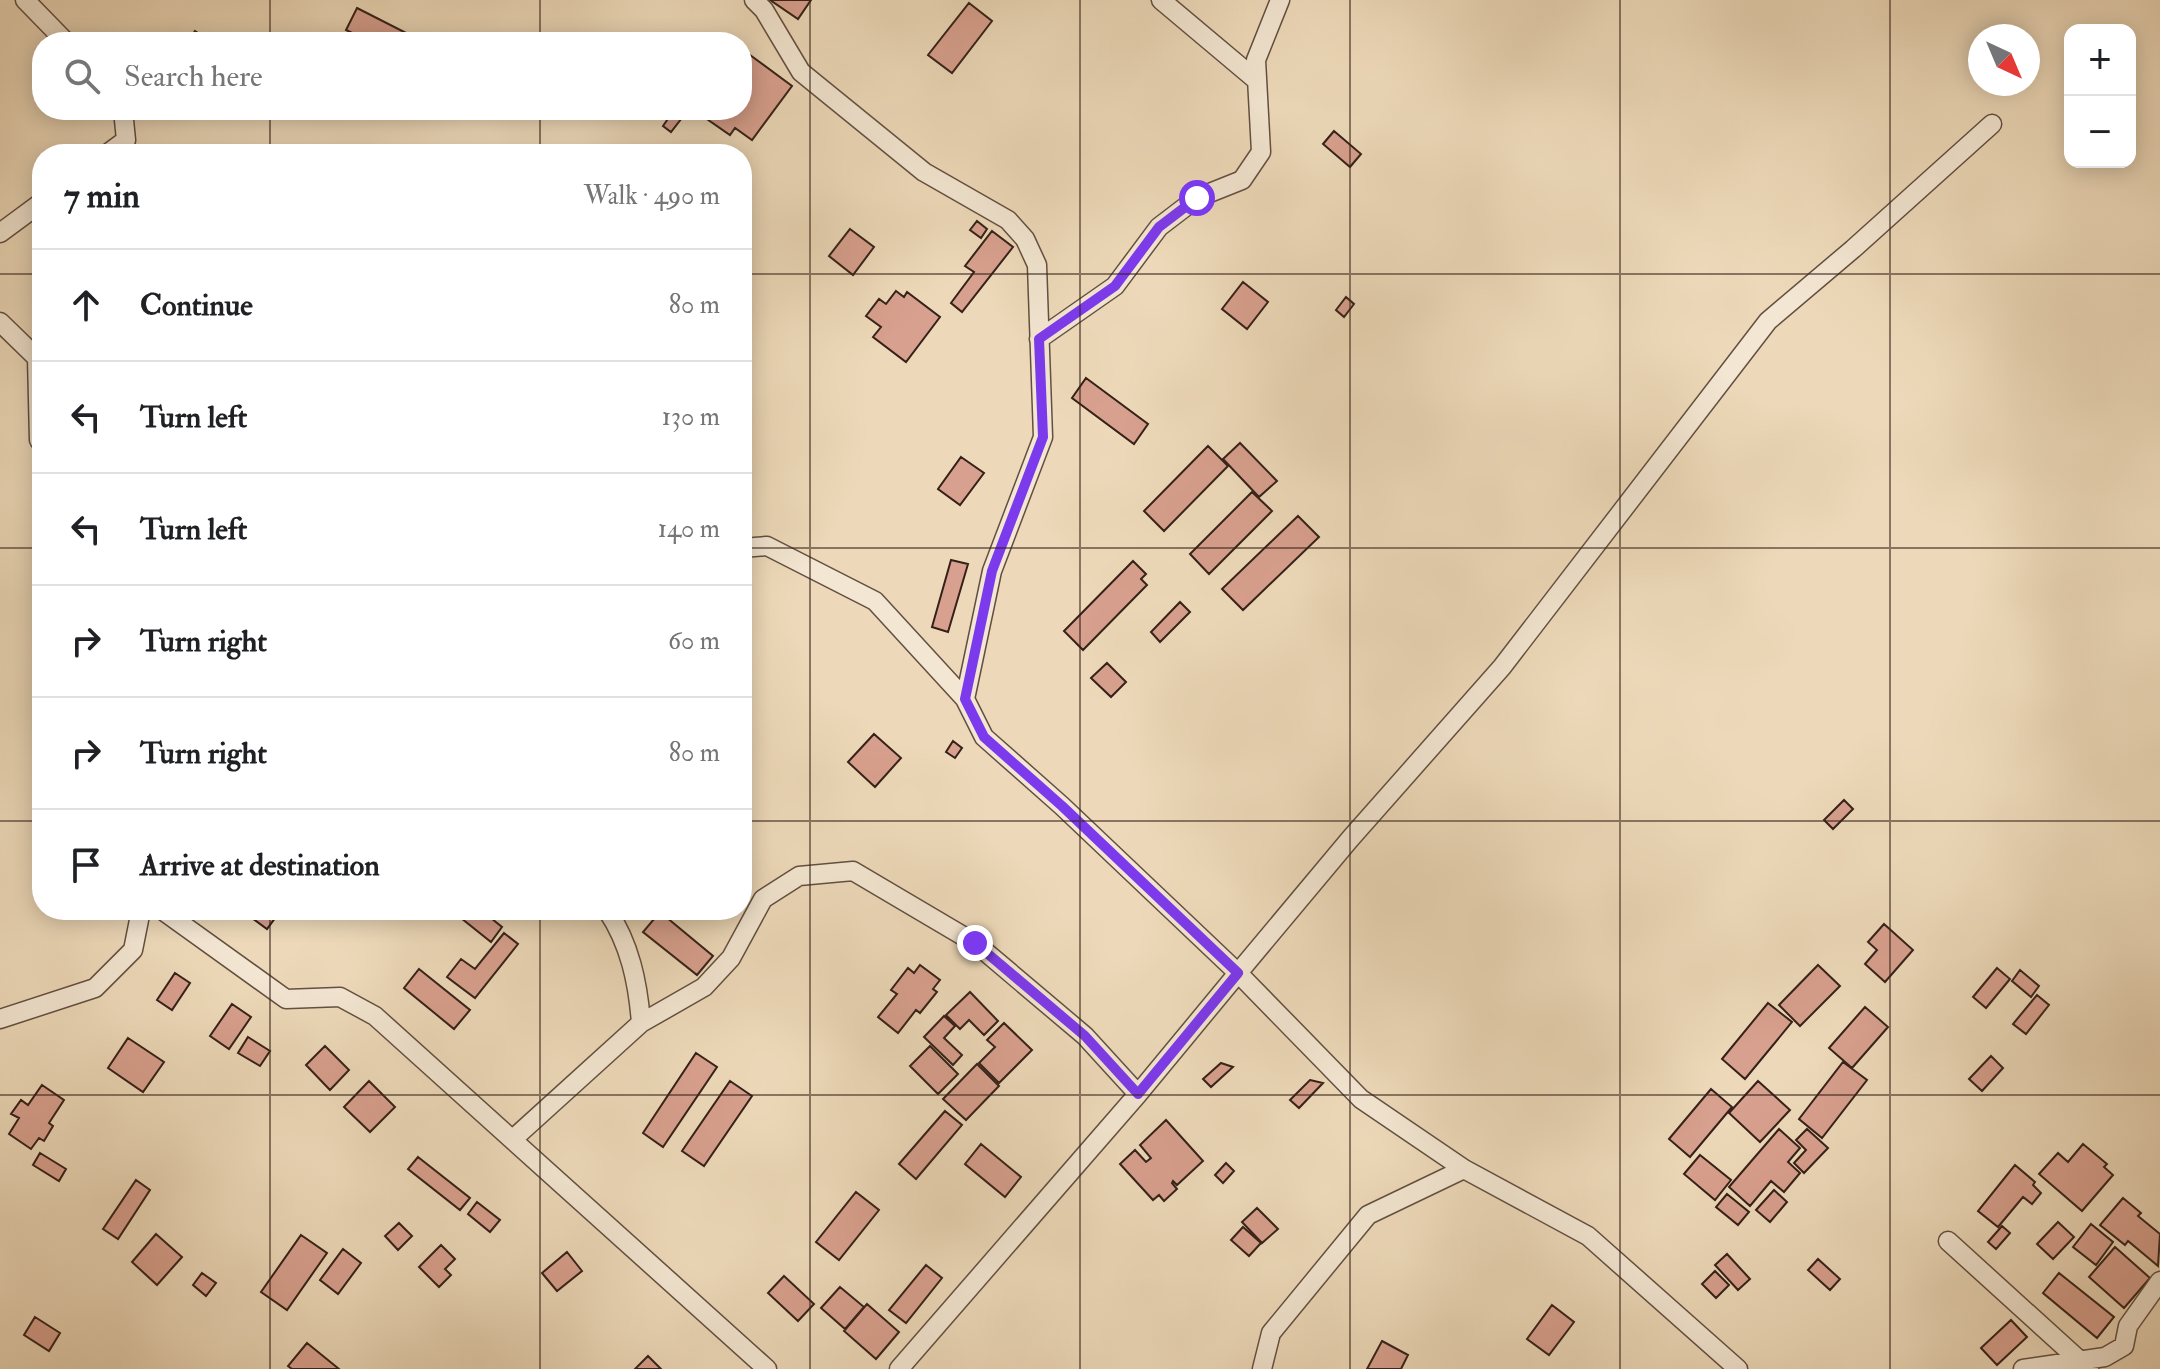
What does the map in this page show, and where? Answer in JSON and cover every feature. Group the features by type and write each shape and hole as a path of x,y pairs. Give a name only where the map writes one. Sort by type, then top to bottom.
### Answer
{"street":[{"path":"25,0 56,32"},
{"path":"754,0 764,10 801,72 924,172 1008,220 1025,239 1037,265 1043,437 992,571 965,699"},
{"path":"1161,0 1255,79"},
{"path":"1039,339 1115,286 1159,227 1197,198 1242,180 1261,152 1256,60 1280,0"},
{"path":"121,144 126,140 124,120"},
{"path":"899,1369 1138,1094 1350,839 1502,667 1768,321 1992,124"},
{"path":"0,233 32,209"},
{"path":"0,322 32,353"},
{"path":"752,547 767,546 875,601 965,699 984,737 1062,806 1238,973 1361,1099 1464,1169 1588,1236 1738,1369"},
{"path":"752,919 763,899 799,876 853,871 975,943 1085,1036 1138,1094"},
{"path":"0,1019 95,988 133,950 139,920"},
{"path":"176,920 286,999 340,997 375,1016 767,1369"},
{"path":"614,920 639,987 641,1023"},
{"path":"513,1139 641,1023 704,987 731,958 752,920"},
{"path":"1262,1369 1271,1333 1368,1215 1464,1169"},
{"path":"1948,1241 2085,1364"},
{"path":"2023,1369 2085,1364 2124,1346 2128,1326 2160,1281"}],"building":[{"path":"770,0 811,0 798,19"},
{"path":"969,3 992,21 952,73 928,55"},
{"path":"357,8 404,32 350,32 346,30"},
{"path":"752,56 792,86 752,140 735,128 730,135 708,120 752,120"},
{"path":"667,120 680,120 671,132 663,126"},
{"path":"1334,131 1361,154 1350,167 1323,144"},
{"path":"977,221 987,229 981,238 970,230"},
{"path":"850,229 874,247 853,275 829,256"},
{"path":"992,231 1013,247 962,312 951,303 974,272 965,266"},
{"path":"1243,282 1268,302 1247,329 1222,309"},
{"path":"896,291 904,297 907,292 940,317 906,362 873,337 881,327 866,316 879,299 886,304"},
{"path":"1346,297 1354,304 1344,317 1336,310"},
{"path":"1086,378 1148,424 1134,444 1072,398"},
{"path":"1240,443 1277,481 1259,497 1223,459"},
{"path":"1208,446 1228,466 1164,531 1144,511"},
{"path":"961,457 984,473 960,505 938,489"},
{"path":"1252,492 1272,511 1209,574 1190,554"},
{"path":"1298,516 1319,537 1243,610 1222,589"},
{"path":"951,560 968,564 948,632 932,627"},
{"path":"1133,561 1146,574 1141,579 1147,585 1083,650 1064,631"},
{"path":"1180,602 1190,612 1160,642 1151,632"},
{"path":"1107,663 1126,682 1111,697 1091,678"},
{"path":"874,734 901,758 875,787 848,762"},
{"path":"953,741 962,748 955,758 946,752"},
{"path":"1844,800 1853,809 1833,829 1824,820"},
{"path":"255,920 274,920 267,929"},
{"path":"464,920 493,920 502,927 491,942"},
{"path":"653,920 670,920 713,956 697,975 643,932"},
{"path":"1884,924 1913,950 1885,982 1865,964 1877,950 1868,942"},
{"path":"504,933 518,944 475,998 447,977 461,959 475,969"},
{"path":"920,965 940,980 933,989 937,992 920,1013 916,1010 898,1033 878,1017 897,994 891,990 908,968 914,973"},
{"path":"1818,965 1840,986 1800,1026 1779,1005"},
{"path":"1997,968 2010,979 1986,1008 1973,997"},
{"path":"419,969 470,1010 454,1029 404,988"},
{"path":"2020,970 2039,986 2031,997 2012,981"},
{"path":"175,973 190,983 172,1010 157,1000"},
{"path":"970,992 998,1021 984,1035 969,1020 960,1029 946,1015"},
{"path":"2037,995 2049,1005 2026,1034 2013,1024"},
{"path":"1768,1003 1792,1022 1745,1079 1722,1059"},
{"path":"232,1004 251,1017 229,1049 210,1036"},
{"path":"1865,1007 1888,1027 1852,1068 1829,1048"},
{"path":"944,1016 955,1026 944,1038 962,1055 953,1065 924,1037"},
{"path":"1004,1023 1032,1050 999,1083 979,1063 995,1047 987,1040"},
{"path":"248,1037 270,1051 260,1066 238,1053"},
{"path":"128,1038 164,1062 143,1092 108,1068"},
{"path":"325,1046 349,1070 330,1090 306,1065"},
{"path":"930,1046 958,1074 938,1094 910,1066"},
{"path":"696,1053 717,1067 663,1147 643,1133"},
{"path":"1991,1056 2003,1068 1982,1091 1969,1079"},
{"path":"1843,1062 1867,1080 1822,1138 1799,1119"},
{"path":"1221,1063 1233,1067 1211,1087 1203,1079"},
{"path":"977,1064 999,1086 966,1120 943,1099"},
{"path":"1310,1080 1323,1083 1299,1108 1290,1100"},
{"path":"369,1081 395,1107 370,1132 344,1107"},
{"path":"730,1081 752,1096 704,1166 682,1151"},
{"path":"1758,1081 1790,1110 1760,1142 1729,1113"},
{"path":"42,1085 64,1100 49,1123 53,1126 44,1141 39,1138 31,1149 9,1134 19,1118 11,1114 21,1100 28,1105"},
{"path":"1711,1089 1732,1107 1690,1157 1669,1139"},
{"path":"945,1111 962,1125 916,1179 899,1164"},
{"path":"1166,1120 1203,1161 1177,1185 1173,1181 1177,1189 1164,1201 1159,1195 1153,1200 1120,1164 1135,1150 1146,1162 1151,1158 1140,1145"},
{"path":"1779,1129 1800,1148 1788,1162 1800,1173 1784,1192 1771,1181 1750,1206 1729,1187"},
{"path":"1807,1129 1828,1148 1804,1173 1794,1163 1806,1150 1796,1140"},
{"path":"981,1144 1021,1177 1005,1197 965,1164"},
{"path":"2083,1144 2107,1164 2104,1167 2113,1175 2082,1211 2039,1174 2058,1153 2068,1162"},
{"path":"40,1153 66,1169 59,1181 33,1165"},
{"path":"1700,1155 1731,1180 1715,1200 1684,1174"},
{"path":"418,1157 470,1198 460,1210 408,1169"},
{"path":"1226,1163 1234,1171 1223,1183 1215,1175"},
{"path":"2015,1165 2035,1182 2033,1185 2041,1193 2032,1204 2023,1197 1998,1227 1978,1211"},
{"path":"136,1180 150,1190 118,1239 103,1229"},
{"path":"1774,1190 1787,1202 1770,1222 1756,1210"},
{"path":"856,1192 879,1210 839,1260 816,1242"},
{"path":"1727,1194 1749,1212 1738,1225 1716,1207"},
{"path":"2123,1198 2141,1213 2138,1216 2160,1234 2158,1266 2128,1241 2125,1245 2100,1225"},
{"path":"477,1202 500,1220 490,1232 468,1214"},
{"path":"1257,1208 1278,1229 1262,1243 1242,1222"},
{"path":"2058,1222 2074,1237 2053,1259 2037,1244"},
{"path":"399,1223 412,1236 398,1250 385,1236"},
{"path":"2091,1224 2113,1242 2096,1265 2073,1247"},
{"path":"2002,1226 2010,1233 1996,1249 1988,1242"},
{"path":"1243,1227 1261,1243 1249,1256 1231,1240"},
{"path":"156,1234 182,1257 157,1285 132,1262"},
{"path":"301,1235 327,1253 287,1310 261,1292"},
{"path":"441,1245 455,1259 445,1269 451,1275 439,1287 419,1267"},
{"path":"2115,1247 2150,1278 2124,1308 2089,1277"},
{"path":"343,1249 361,1263 338,1294 320,1280"},
{"path":"567,1252 582,1271 557,1291 542,1273"},
{"path":"1727,1254 1750,1279 1738,1290 1715,1265"},
{"path":"1818,1259 1840,1279 1830,1290 1808,1270"},
{"path":"926,1265 942,1278 906,1323 889,1310"},
{"path":"1715,1271 1729,1285 1716,1298 1702,1284"},
{"path":"202,1273 216,1283 206,1296 193,1285"},
{"path":"2059,1273 2114,1317 2097,1338 2043,1293"},
{"path":"784,1276 814,1304 798,1321 768,1293"},
{"path":"840,1287 864,1307 845,1329 821,1308"},
{"path":"867,1304 899,1332 876,1359 844,1331"},
{"path":"1552,1305 1574,1322 1549,1355 1527,1339"},
{"path":"35,1317 60,1333 49,1351 24,1335"},
{"path":"2011,1320 2027,1337 1997,1365 1981,1348"},
{"path":"1382,1341 1408,1355 1401,1369 1367,1369"},
{"path":"307,1343 339,1369 292,1369 288,1366"},
{"path":"648,1356 661,1369 635,1369"}],"route":[{"path":"975,943 1085,1036 1138,1094 1238,973 1062,806 984,737 965,699 992,571 1043,437 1039,339 1115,286 1159,227 1197,198"}]}
